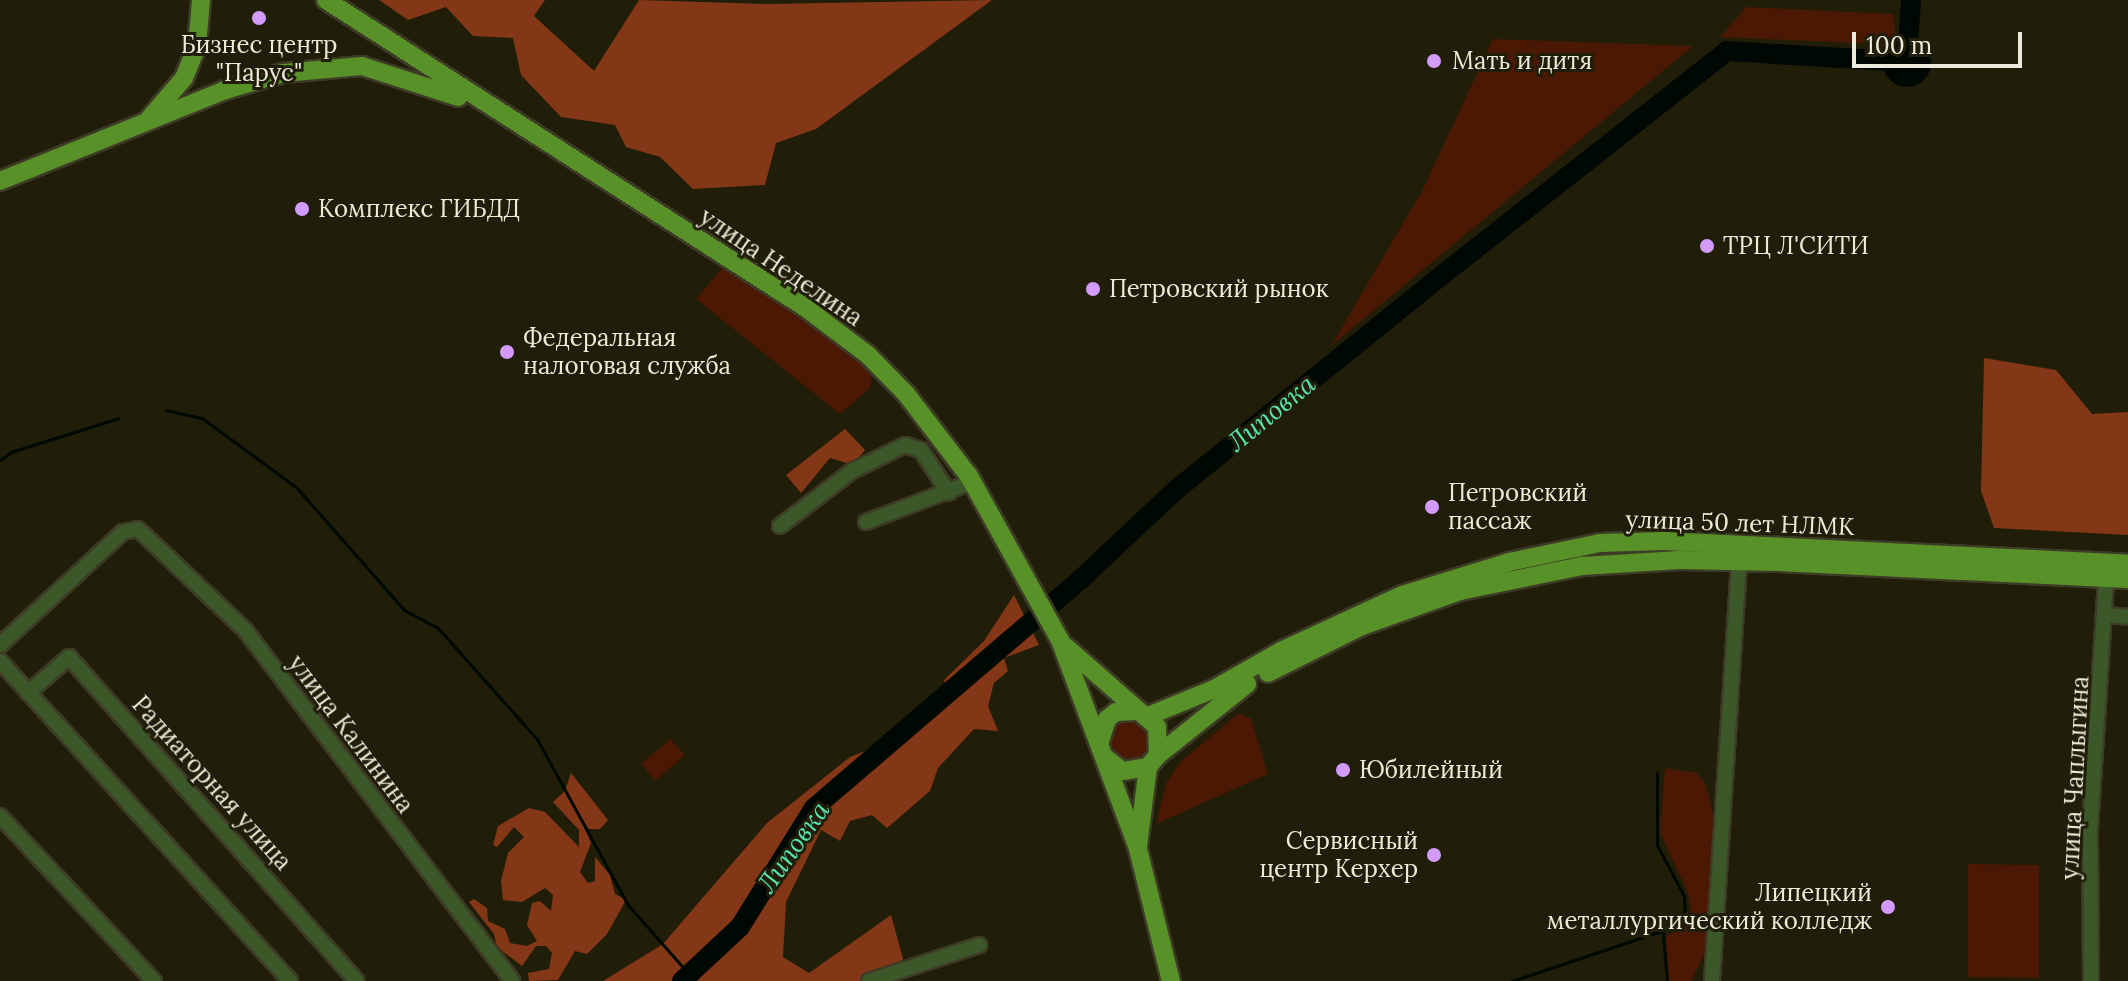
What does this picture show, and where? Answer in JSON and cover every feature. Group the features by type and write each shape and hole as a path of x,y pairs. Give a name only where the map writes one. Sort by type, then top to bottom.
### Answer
{"main road":[{"path":"146,122 184,78 197,46 201,0"},
{"path":"326,0 495,111"},
{"path":"0,181 242,84 347,65 392,71 495,111"},
{"name":"улица Неделина","path":"495,111 806,308 853,343 907,395 972,482 1060,641"},
{"name":"улица 50 лет НЛМК","path":"1142,713 1214,689 1281,651 1402,595 1509,562 1600,543 1664,541 2127,569"},
{"name":"улица 50 лет НЛМК","path":"1153,761 1244,686 1362,626 1460,591 1628,561 1739,561 2106,578 2111,567 2127,569"},
{"path":"1060,641 1157,727 1138,849"},
{"path":"1060,641 1138,849 1171,981"},
{"path":"1102,749 1107,719 1116,712 1142,713"},
{"path":"1102,749 1122,771 1153,761"}],"street":[{"path":"780,526 852,471 905,445 921,450 949,493"},
{"path":"866,522 972,482"},
{"name":"улица Калинина","path":"0,645 123,532 138,529 245,630 512,981"},
{"path":"1712,981 1739,561"},
{"name":"улица Чаплыгина","path":"2091,981 2090,828 2107,615 2106,578"},
{"path":"2107,615 2128,617"},
{"name":"Радиаторная улица","path":"28,693 69,657 357,981"},
{"path":"0,661 290,981"},
{"path":"0,816 154,981"},
{"path":"869,981 979,945"}],"shaded area":[{"path":"379,0 545,0 534,16 594,71 639,0 768,4 992,0 816,129 776,143 765,185 693,189 660,157 626,147 615,125 561,117 521,75 513,38 473,36 446,7 408,20"},
{"path":"1746,7 1893,14 1896,38 1877,55 1876,44 1720,37"},
{"path":"1493,39 1693,46 1331,346 1423,189"},
{"path":"1907,39 1924,46 1931,63 1924,80 1907,87 1890,80 1883,63 1890,46"},
{"path":"722,268 819,327 872,373 870,388 840,414 696,299"},
{"path":"1984,358 2056,370 2092,414 2128,412 2128,535 1994,528 1981,491"},
{"path":"845,429 865,450 853,465 830,458 801,493 786,475"},
{"path":"1014,595 1039,645 1004,658 1008,671 994,683 988,706 998,731 974,729 938,768 930,791 887,828 872,815 850,821 840,841 821,830 786,902 783,957 809,973 891,915 903,959 879,981 603,981 663,944 767,823 850,757 917,730 950,696 944,680 984,641"},
{"path":"1239,713 1251,719 1268,774 1156,824 1166,783 1180,762"},
{"path":"1118,717 1148,722 1153,746 1143,760 1127,764 1107,751 1106,728"},
{"path":"670,739 685,755 655,781 641,764"},
{"path":"1665,768 1697,773 1706,785 1714,816 1710,942 1691,981 1669,981 1666,936 1689,924 1692,915 1688,893 1660,833"},
{"path":"571,773 608,820 600,829 585,829 591,843 580,872 588,883 595,881 595,857 610,875 615,894 626,900 607,934 587,954 575,951 558,980 529,981 528,973 549,969 552,953 546,946 536,946 522,966 497,947 494,934 469,902 474,899 487,908 488,921 505,929 510,943 527,946 537,941 527,925 532,903 540,901 551,911 553,895 545,888 522,902 503,900 501,881 508,853 524,837 514,827 497,847 493,845 498,826 529,808 545,812 579,847 579,830 553,802 565,791"},
{"path":"1968,864 2039,865 2039,978 1968,977"}],"waterway":[{"name":"Липовка","path":"682,981 740,927 814,808 1081,579 1177,489 1427,287 1727,51 1907,62 1911,0"},
{"path":"166,410 202,418 297,488 404,610 438,628 537,739 628,905 689,974"},
{"path":"0,460 11,452 119,418"},
{"path":"1512,981 1685,923 1684,896 1657,845 1657,773"},
{"path":"1663,934 1667,981"}],"place":[{"name":"Бизнес центр \"Парус\"","path":"259,18"},
{"name":"Мать и дитя","path":"1434,61"},
{"name":"Комплекс ГИБДД","path":"302,209"},
{"name":"ТРЦ Л'СИТИ","path":"1707,246"},
{"name":"Петровский рынок","path":"1093,289"},
{"name":"Федеральная налоговая служба","path":"507,352"},
{"name":"Петровский пассаж","path":"1432,507"},
{"name":"Юбилейный","path":"1343,770"},
{"name":"Сервисный центр Керхер","path":"1434,855"},
{"name":"Липецкий металлургический колледж","path":"1888,907"}]}
